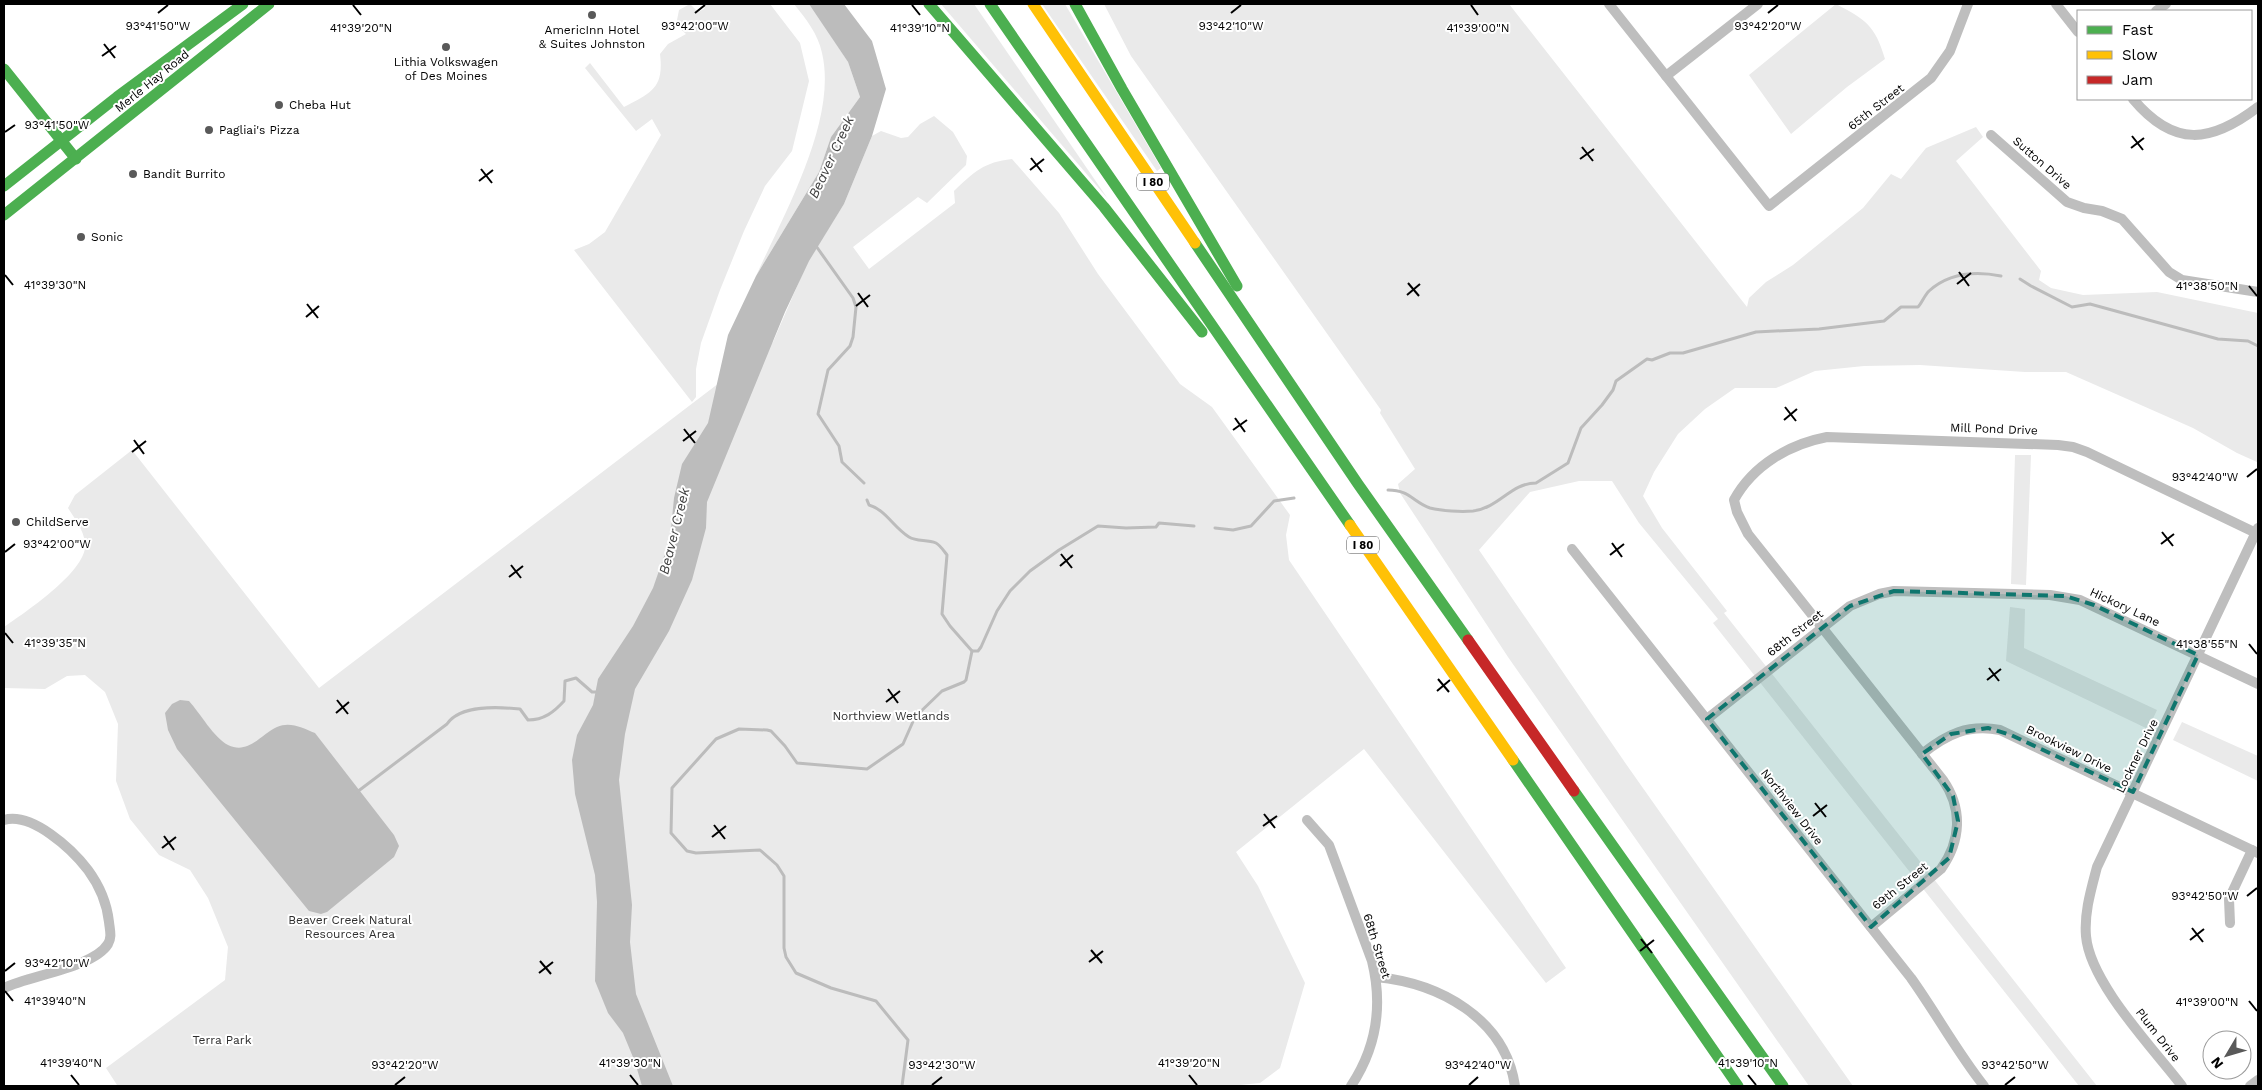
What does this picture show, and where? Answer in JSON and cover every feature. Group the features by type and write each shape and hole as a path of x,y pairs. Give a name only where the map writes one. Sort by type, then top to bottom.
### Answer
{"main road":[{"name":"Merle Hay Road","path":"4,186 243,4"},
{"name":"Merle Hay Road","path":"4,215 269,4"},
{"path":"930,4 1104,207 1322,485"},
{"name":"I 80","path":"990,4 1738,1086"},
{"name":"I 80","path":"1034,4 1273,361 1373,506 1783,1086"},
{"path":"1075,4 1122,89 1257,321 1273,361"},
{"path":"4,69 76,158"}],"street":[{"path":"1609,4 1666,76 1758,4"},
{"name":"65th Street","path":"1666,76 1769,206 1931,78 1950,51 1968,4"},
{"path":"2056,4 2077,31"},
{"path":"2134,100 2159,124 2187,134 2202,135 2217,132 2231,126 2258,106"},
{"name":"Sutton Drive","path":"1991,135 2067,202 2084,208 2102,211 2122,219 2135,231 2169,272 2182,280 2258,292"},
{"name":"Mill Pond Drive","path":"1823,627 1748,534 1737,512 1734,500 1742,484 1782,452 1797,445 1827,437 2035,443 2073,447 2257,530"},
{"name":"Lockner Drive","path":"2114,999 2104,986 2090,955 2086,936 2086,919 2097,868 2257,530"},
{"name":"Northview Drive","path":"1572,549 1911,978 1952,1042 1984,1086"},
{"name":"68th Street","path":"1707,719 1850,606 1886,593 1910,591"},
{"name":"Hickory Lane","path":"1910,591 2065,596 2094,605 2258,684"},
{"path":"1823,627 1922,754"},
{"name":"Brookview Drive","path":"1922,754 1951,734 1964,730 1988,728 2011,735 2255,851"},
{"name":"69th Street","path":"1871,927 1932,878 1949,858 1957,835 1958,821 1953,796 1922,754"},
{"path":"4,820 16,818 34,823 61,843 88,870 100,890 108,913 111,936 107,945 93,958 4,988"},
{"name":"68th Street","path":"1306,820 1329,845 1372,961 1376,977 1378,1006 1374,1040 1368,1057 1352,1086"},
{"path":"2230,923 2229,899 2255,851"},
{"path":"1376,977 1426,987 1445,996 1478,1018 1492,1031 1503,1047 1516,1086"},
{"name":"Plum Drive","path":"2114,999 2182,1086"},
{"path":"2250,1086 2258,1080"}],"highlighted area":[{"path":"1894,591 2065,596 2094,605 2198,655 2133,792 2011,735 1988,728 1951,734 1922,754 1953,796 1958,821 1949,858 1871,927 1707,719 1850,606"}],"green space":[{"path":"690,4 698,12 704,9 706,4 770,4 800,43 809,81 792,151 765,186 720,290 701,343 696,369 696,397 692,402 574,250 589,244 605,232 661,135 652,119 636,131 585,68 590,63 624,107 649,93 658,82 660,75 660,54 668,44 686,34 676,25 679,10"},
{"path":"794,4 809,4 814,10 848,62 860,97 831,137 819,172 756,276 805,167 822,108 825,79 822,53 818,39"},
{"path":"941,4 974,4 1108,199"},
{"path":"1042,4 1065,4 1161,168 1157,171"},
{"path":"1104,4 1509,4 1747,307 1749,298 1766,282 1793,265 1863,208 1891,174 1901,179 1926,148 1976,127 1983,137 1956,161 2041,271 2039,280 2051,288 2083,295 2157,292 2258,313 2257,462 2193,428 2066,372 2025,372 1920,365 1864,366 1815,371 1776,388 1735,388 1705,409 1678,434 1654,472 1643,496 1662,528 1727,611 1724,613 2097,1086 2079,1086 1713,623 1718,619 1639,523 1612,481 1579,481 1530,492 1479,550 1626,764 1853,1086 1809,1086 1508,657 1400,493 1398,484 1415,469 1380,413 1381,410 1131,56"},
{"path":"1836,4 1862,19 1868,25 1877,38 1885,59 1847,87 1791,134 1749,75"},
{"name":"Northview Wetlands","path":"934,116 953,132 967,156 966,165 927,203 918,197 853,247 869,269 955,203 954,191 974,173 987,165 1012,159 1059,213 1098,274 1180,384 1212,407 1290,515 1286,535 1289,560 1566,968 1546,983 1364,749 1236,852 1258,886 1305,983 1280,1068 1260,1083 1230,1086 115,1086 117,1085 106,1068 225,980 228,947 208,898 190,870 159,855 130,819 116,781 118,724 105,692 85,675 67,676 45,689 4,688 4,627 54,590 77,566 83,554 85,543 83,533 68,508 75,495 132,450 319,688 773,342 808,261 844,204 872,136 881,131 901,138 908,137 920,124"},
{"path":"2015,455 2031,455 2026,585 2011,584"},
{"path":"2010,607 2025,609 2024,648 2157,710 2148,729 2006,661"},
{"path":"2182,722 2258,756 2258,781 2173,740"}],"water":[{"name":"Beaver Creek","path":"809,4 844,4 872,41 886,89 872,136 844,204 809,261 785,312 707,502 706,528 692,580 669,631 635,689 625,734 619,780 632,905 630,942 636,994 673,1086 642,1086 635,1062 623,1033 608,1013 595,981 597,902 595,875 575,794 572,760 577,735 593,705 598,679 633,626 653,588 670,539 674,498 682,464 708,423 728,335 756,276 819,172 831,137 860,97 848,62"},
{"path":"180,700 189,701 223,742 235,747 249,746 271,730 282,725 296,726 315,733 394,835 399,846 394,857 327,912 321,914 309,911 177,749 168,730 165,713 172,704"}],"waterway":[{"path":"816,246 853,298 856,307 853,337 850,346 828,370 818,414 839,446 842,462 864,483"},
{"path":"1388,490 1406,494 1430,508 1446,511 1482,509 1519,487 1536,483 1568,463 1581,428 1602,405 1613,390 1616,381 1647,359 1652,360 1670,353 1683,353 1756,332 1819,329 1884,321 1901,307 1918,307 1929,291 1945,280 1973,274 2001,276"},
{"path":"2020,279 2072,307 2090,304 2218,339 2248,341 2258,346"},
{"path":"1215,528 1233,530 1251,526 1274,501 1294,498"},
{"path":"867,500 869,505 875,507 909,537 936,543 947,555 942,614 972,651 966,680 942,691 915,717 903,744 867,769 797,763 785,746 771,731 767,730 739,729 716,739 672,788 671,833 687,851 696,853 760,850 777,865 784,876 784,948 786,957 796,973 831,988 876,1001 908,1040 902,1086"},
{"path":"972,651 978,651 981,647 997,611 1010,591 1030,571 1059,550 1098,526 1126,528 1156,527 1159,523 1194,526"},
{"path":"357,792 461,713 481,708 520,709 528,720 534,720 548,715 564,701 565,681 576,678 592,692 599,692"}],"traffic: fast":[{"path":"4,186 117,97 243,4"},
{"path":"4,215 269,4"},
{"path":"929,4 1104,207 1202,332"},
{"path":"990,4 1350,525"},
{"path":"1075,4 1122,89 1237,286"},
{"path":"4,69 76,159"},
{"path":"1195,243 1358,484 1468,640"},
{"path":"1513,760 1738,1086"},
{"path":"1574,791 1783,1086"}],"traffic: slow":[{"path":"1033,4 1195,243"},
{"path":"1350,525 1513,760"}],"traffic: jam":[{"path":"1468,640 1574,791"}],"place":[{"name":"AmericInn Hotel & Suites Johnston","path":"592,15"},
{"name":"Lithia Volkswagen of Des Moines","path":"446,47"},
{"name":"Cheba Hut","path":"279,105"},
{"name":"Pagliai's Pizza","path":"209,130"},
{"name":"Bandit Burrito","path":"133,174"},
{"name":"Sonic","path":"81,237"},
{"name":"ChildServe","path":"16,522"}],"park label":[{"name":"Beaver Creek Natural Resources Area","path":"350,927"},
{"name":"Terra Park","path":"222,1040"}]}
